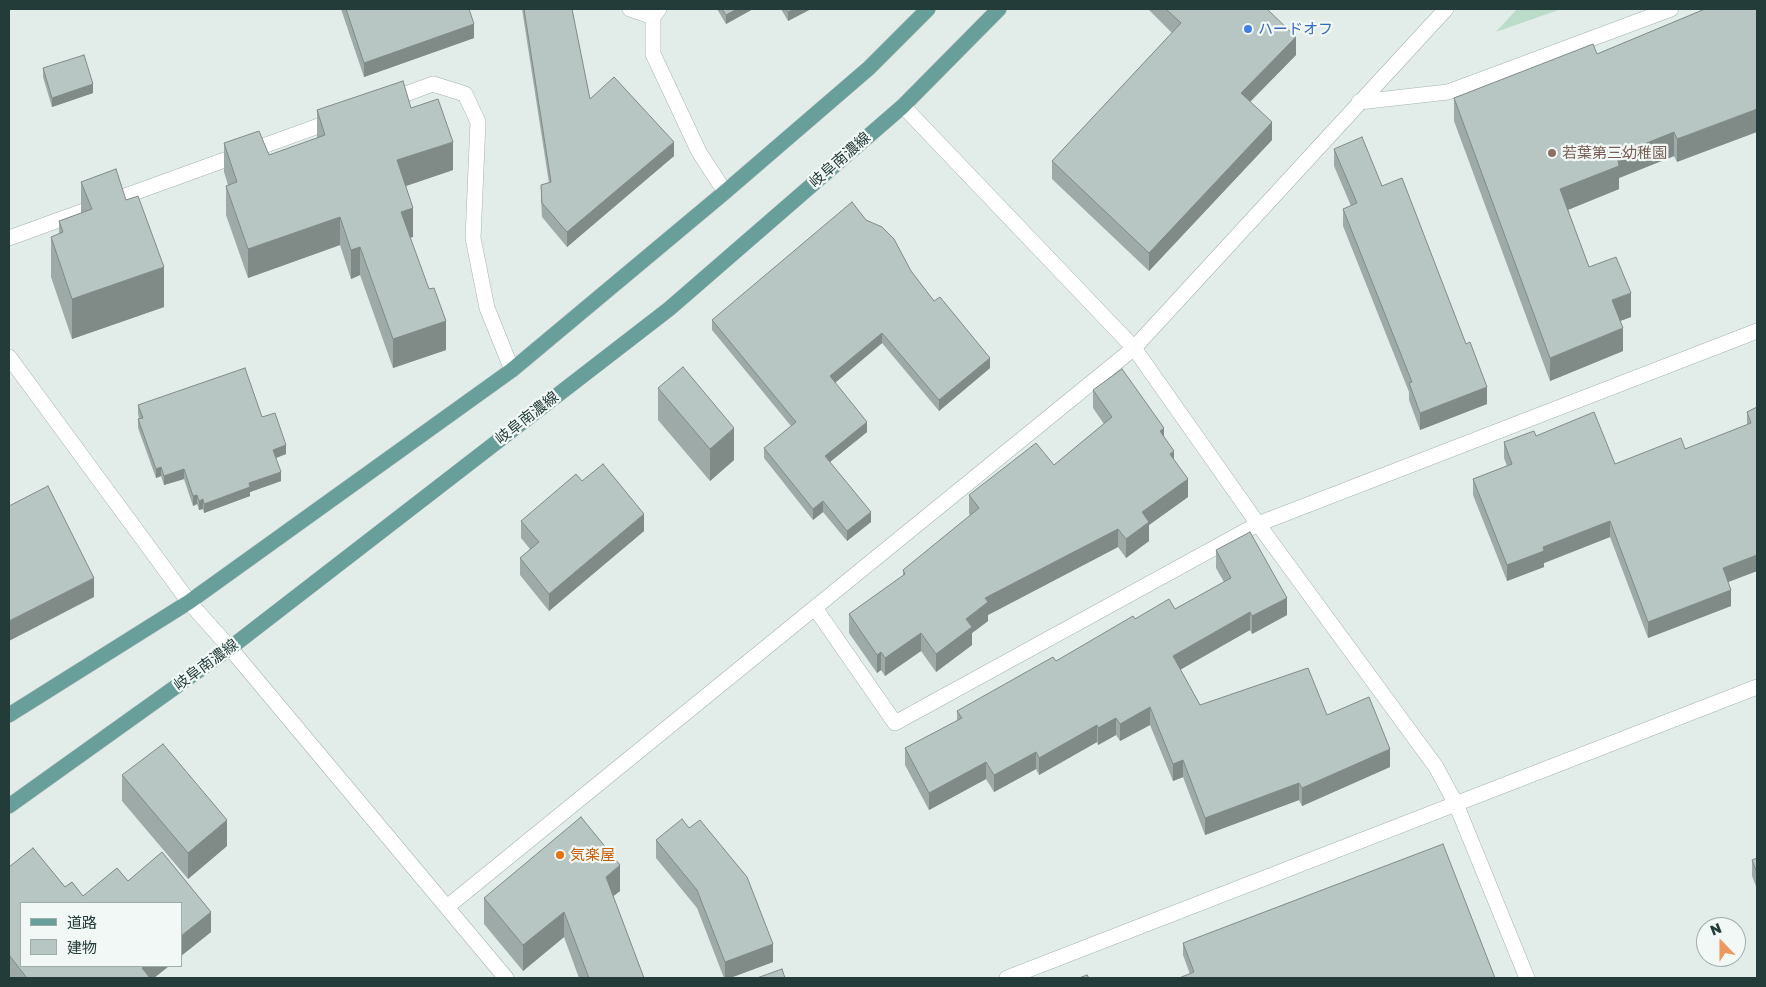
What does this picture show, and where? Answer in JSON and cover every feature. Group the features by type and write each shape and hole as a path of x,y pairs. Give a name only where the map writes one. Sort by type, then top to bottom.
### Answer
{"main road":[{"path":"9,715 189,602 512,370 725,192 869,68 928,9"},
{"name":"岐阜南濃線","path":"9,806 230,648 669,309 902,106 999,9"},
{"name":"岐阜南濃線","path":"9,810 27,793"}],"street":[{"path":"630,9 656,13 653,54 699,152 725,192"},
{"path":"447,906 1134,348 1446,9"},
{"path":"1359,102 1448,92 1671,9"},
{"path":"378,104 433,84 465,94 478,122 473,238 487,308 512,370"},
{"path":"902,106 1134,348 1258,524 1436,767 1456,804 1527,978"},
{"path":"9,238 350,114"},
{"path":"815,608 895,724 1258,524 1757,331"},
{"path":"9,358 189,602 230,648 506,978"},
{"path":"1007,978 1757,687"}],"green space":[{"path":"1517,9 1561,9 1496,32"}],"building":[{"path":"346,9 469,9 474,24 364,63"},
{"path":"524,9 572,9 590,99 614,77 674,142 567,232 542,203 541,185 551,182"},
{"path":"722,9 737,9 726,15"},
{"path":"1166,9 1267,9 1296,37 1241,93 1272,122 1149,253 1052,161 1181,23"},
{"path":"1705,9 1757,9 1757,109 1677,139 1674,132 1617,155 1619,166 1560,189 1589,267 1616,257 1631,293 1612,300 1623,328 1550,358 1454,98 1593,44 1597,54"},
{"path":"84,55 93,84 52,98 43,68"},
{"path":"403,81 411,108 438,99 453,142 397,160 413,208 401,212 429,289 434,288 446,321 393,339 360,247 351,250 340,217 248,249 226,186 237,182 224,143 259,131 269,155 325,135 317,110"},
{"path":"1362,137 1382,186 1402,178 1466,344 1470,342 1487,387 1420,413 1409,383 1412,382 1343,209 1357,203 1334,149"},
{"path":"116,169 126,200 138,196 164,267 72,299 51,237 63,232 59,221 92,209 81,182"},
{"path":"852,202 866,220 882,227 894,239 911,271 934,301 940,297 990,358 939,400 882,333 830,376 867,422 825,456 871,512 847,531 823,501 813,509 764,448 796,422 712,320"},
{"path":"683,367 734,428 710,449 658,388"},
{"path":"245,368 262,417 275,413 286,445 273,450 281,472 249,483 250,487 204,504 203,499 199,501 197,495 193,496 184,469 164,476 161,467 156,469 138,419 143,418 138,405"},
{"path":"1122,369 1164,428 1160,431 1174,451 1170,454 1188,479 1142,512 1149,522 1126,539 1118,529 985,598 988,602 966,619 972,627 936,654 921,633 885,658 881,652 877,655 849,614 905,574 903,570 979,508 969,495 1036,443 1054,465 1112,417 1093,390"},
{"path":"1757,407 1757,555 1723,568 1731,590 1648,622 1610,521 1543,547 1544,551 1507,565 1473,479 1512,464 1504,442 1534,431 1536,436 1594,412 1615,464 1681,438 1685,449 1751,423 1747,412"},
{"path":"603,464 644,514 549,594 520,558 539,542 521,521 576,474 582,481"},
{"path":"48,486 94,578 9,621 9,506"},
{"path":"1250,532 1287,598 1252,616 1250,612 1173,656 1200,705 1308,668 1327,715 1369,697 1390,749 1302,788 1299,783 1205,818 1183,760 1173,764 1150,707 1120,724 1116,718 1098,728 1097,725 1039,758 1036,752 994,775 986,762 929,793 905,748 962,718 957,711 1053,657 1056,661 1133,616 1135,619 1169,599 1175,609 1231,578 1216,550"},
{"path":"163,744 227,820 188,853 122,775"},
{"path":"581,817 620,865 606,877 644,978 589,978 564,912 523,945 484,898"},
{"path":"682,819 689,828 700,820 747,877 773,944 725,962 697,890 656,840"},
{"path":"1443,844 1495,978 1179,978 1194,972 1183,943"},
{"path":"33,848 65,887 72,882 83,896 117,868 128,881 162,852 211,912 182,935 182,902 20,902 20,967 144,967 142,968 150,978 27,978 9,955 9,867"},
{"path":"1757,858 1757,873 1752,860"},
{"path":"782,969 785,978 757,978"}],"place":[{"name":"ハードオフ","path":"1248,29"},
{"name":"若葉第三幼稚園","path":"1552,153"},
{"name":"気楽屋","path":"560,855"}]}
